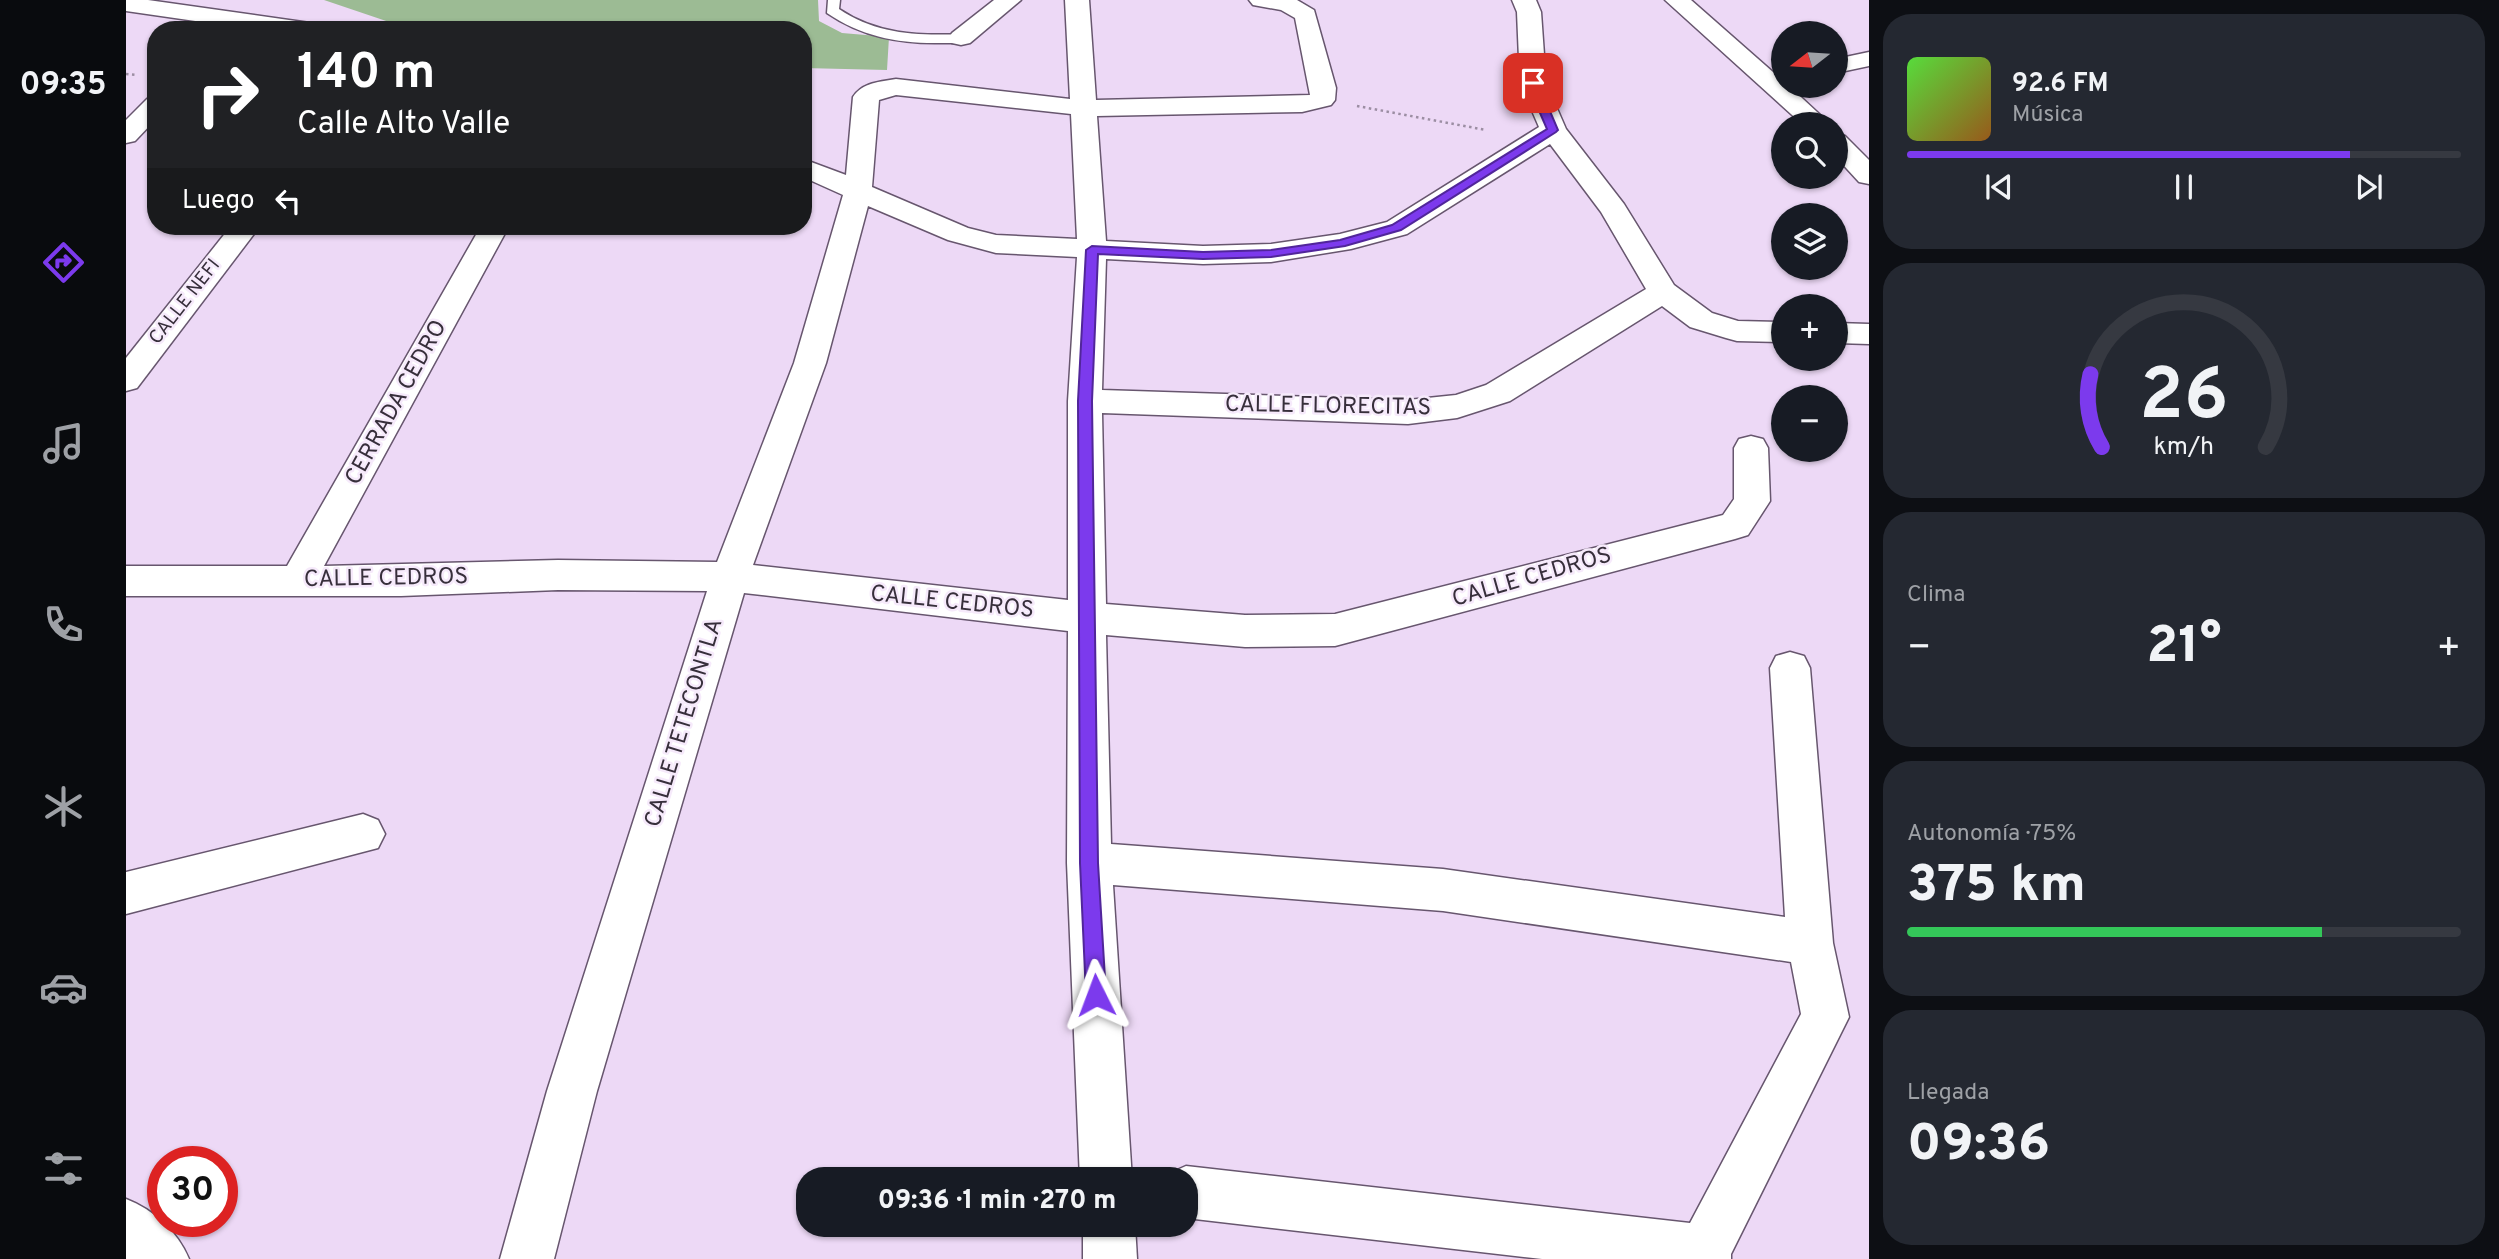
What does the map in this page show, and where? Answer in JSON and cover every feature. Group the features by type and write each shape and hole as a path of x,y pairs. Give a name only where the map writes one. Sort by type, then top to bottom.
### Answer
{"street":[{"path":"961,38 1009,0"},
{"path":"1077,0 1092,250 1085,401 1089,863 1105,1167"},
{"path":"1084,108 1302,104 1322,100 1323,88 1306,15 1287,4 1261,0"},
{"path":"1524,0 1528,12 1533,83 1544,135 1614,210 1663,292 1701,320 1737,331 1771,332"},
{"path":"1677,0 1771,74"},
{"path":"126,4 223,21"},
{"path":"1848,63 1869,59"},
{"name":"CALLE TETECONTLA","path":"527,1259 572,1091 730,578 810,363 858,192 866,97 876,90 896,88 1084,108"},
{"path":"1793,98 1806,112"},
{"path":"126,135 147,113"},
{"path":"812,171 958,234 983,241 1092,250 1230,255 1271,253 1341,243 1396,228 1544,135"},
{"path":"1848,154 1869,176"},
{"name":"CALLE NEFI","path":"127,377 239,235"},
{"name":"CERRADA CEDRO","path":"298,580 490,235"},
{"name":"CALLE FLORECITAS","path":"1085,401 1408,412 1457,406 1498,393 1663,292"},
{"path":"1848,333 1869,334"},
{"name":"CALLE CEDROS","path":"126,581 401,581 558,575 730,578 1088,618 1245,631 1335,630 1735,525 1752,501 1751,448"},
{"path":"1198,1193 1704,1255 1825,1017 1810,943 1790,668"},
{"path":"126,893 363,834"},
{"path":"1089,863 1443,890 1810,943"},
{"path":"126,1225 162,1259"},
{"path":"1109,1237 1110,1259"}],"lane":[{"path":"834,0 832,10 848,23 866,29 904,38 961,38"}],"path":[{"path":"1322,100 1544,135"}],"green space":[{"path":"324,0 818,0 819,21 842,33 889,37 887,70 812,68 812,21 386,21"}],"route":[{"path":"1096,995 1089,863 1085,401 1092,250 1203,255 1271,253 1341,243 1396,228 1553,130 1533,83"}]}
